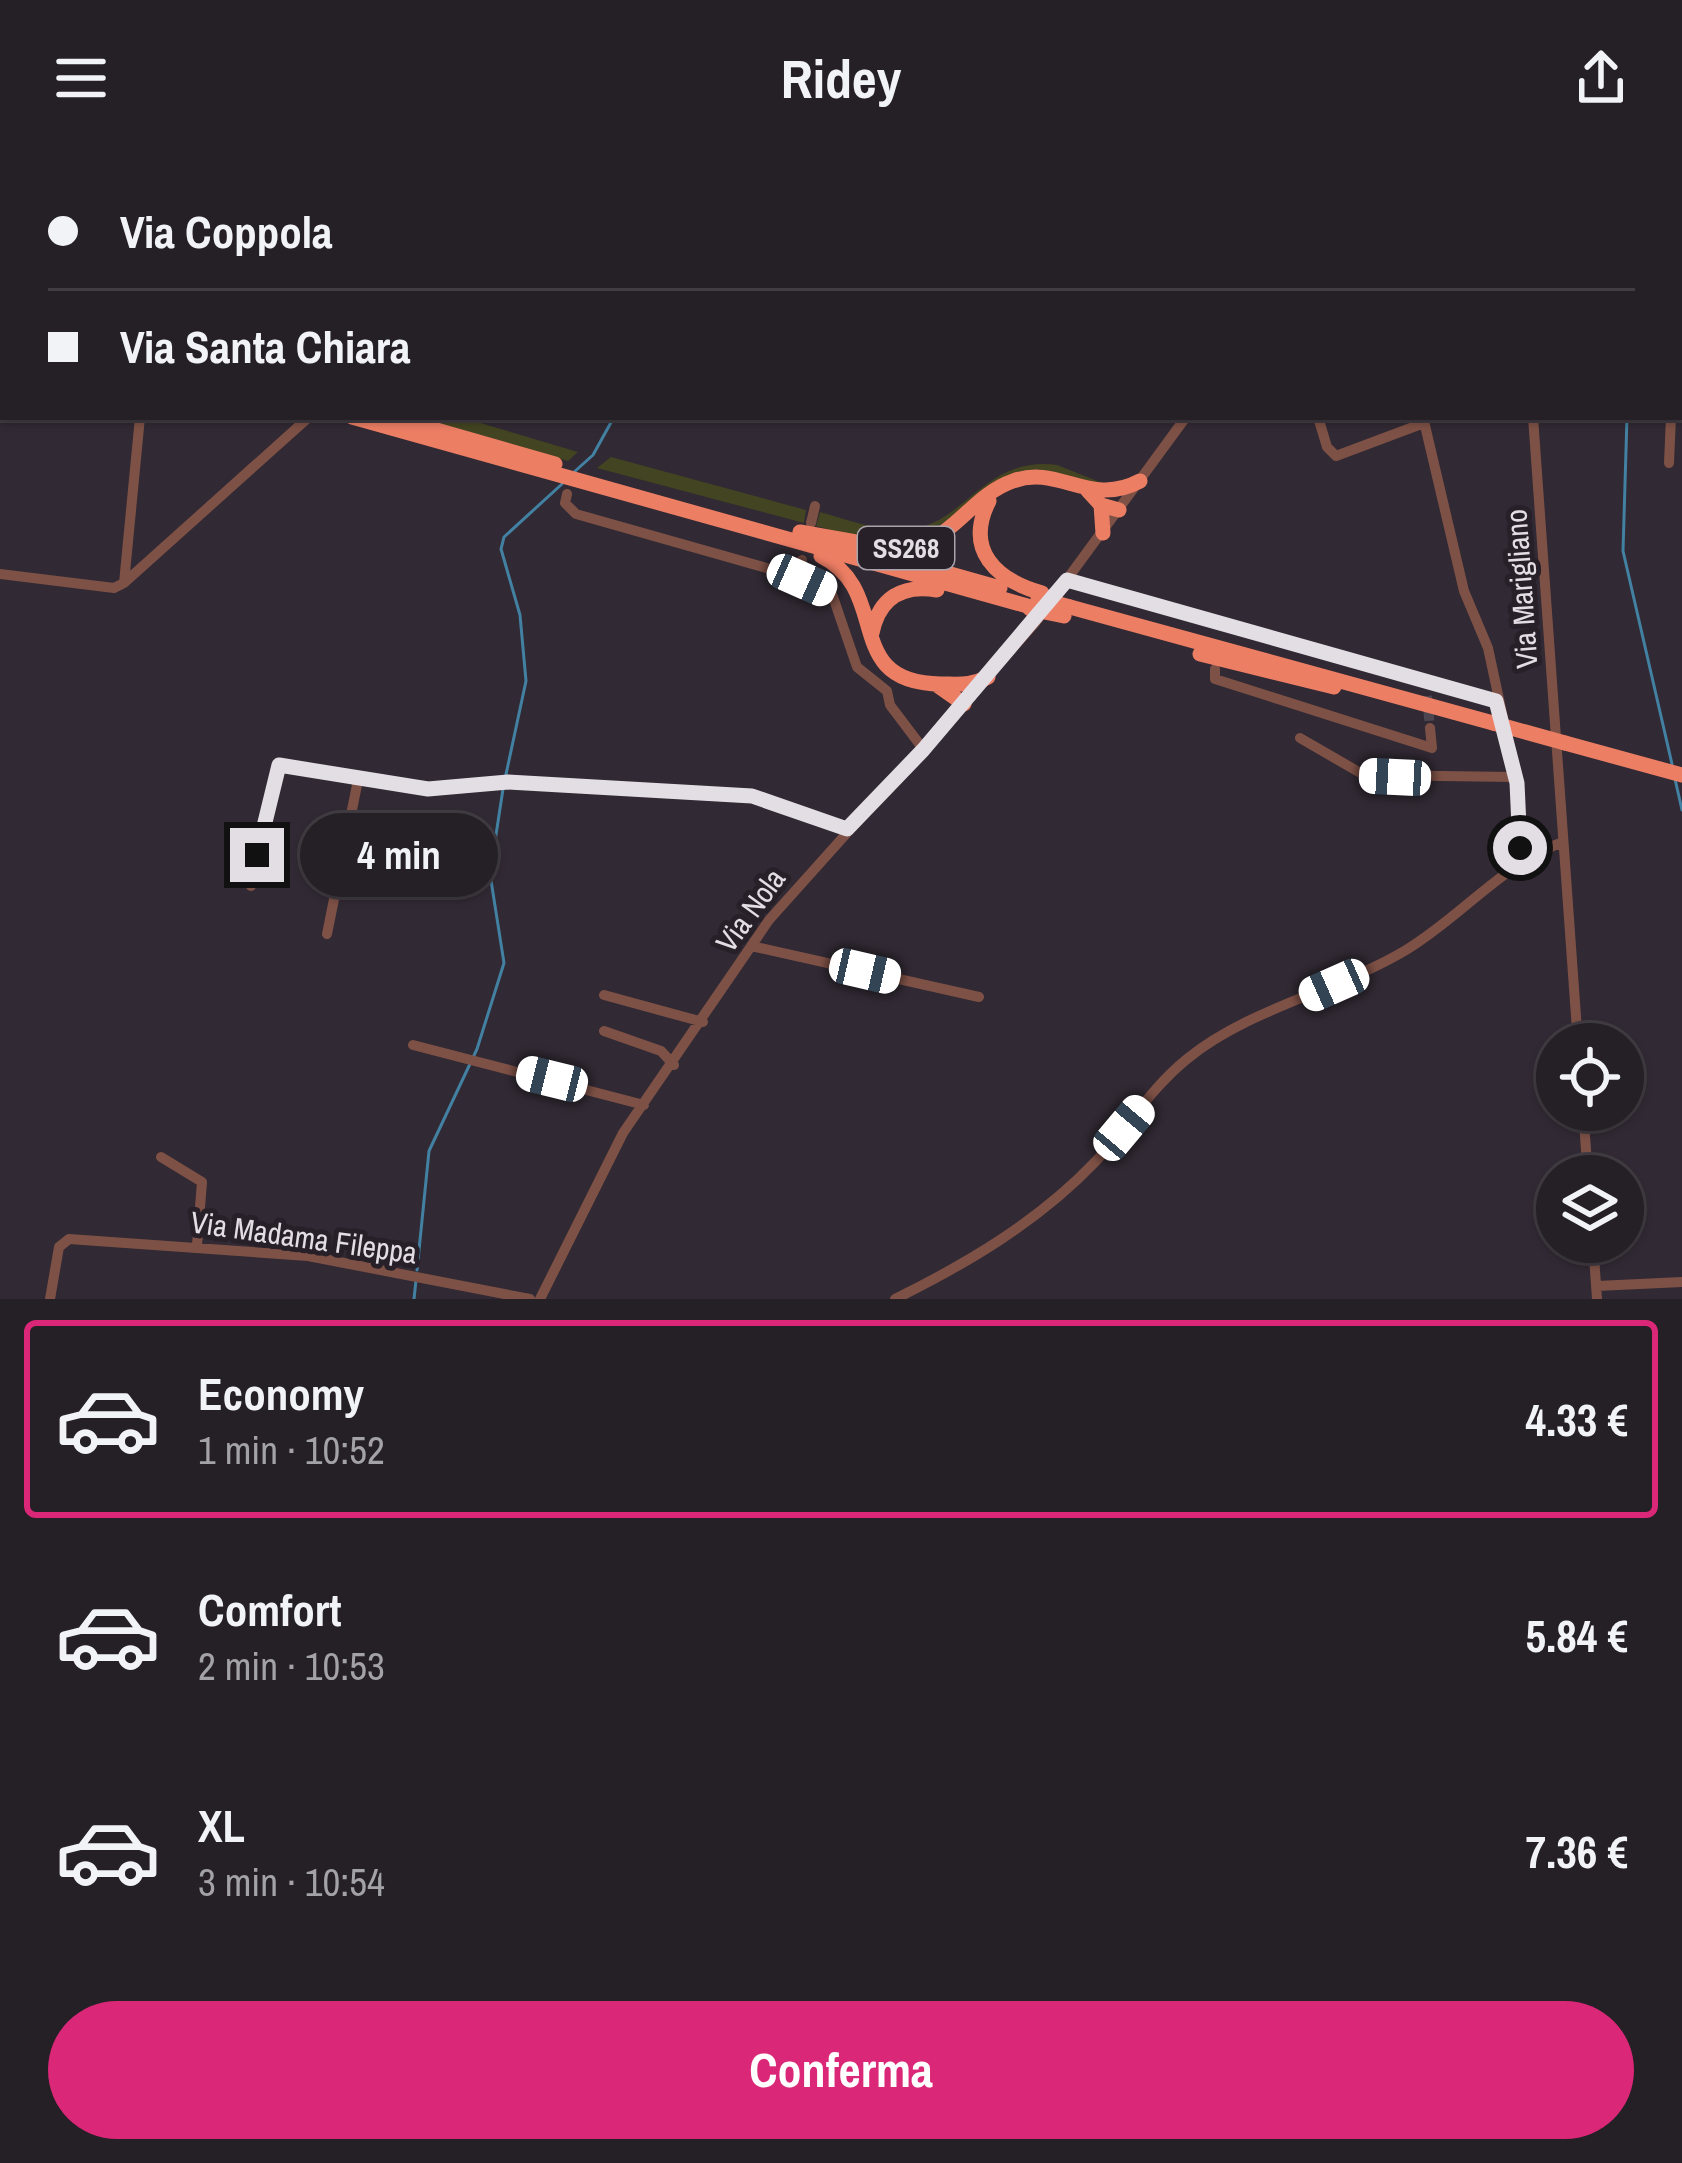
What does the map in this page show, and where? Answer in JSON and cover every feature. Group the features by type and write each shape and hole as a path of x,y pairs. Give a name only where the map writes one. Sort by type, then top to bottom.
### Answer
{"highway":[{"name":"SS268","path":"363,420 591,480 814,553 848,572 863,598 871,642"},
{"name":"SS268","path":"400,420 558,471"},
{"name":"SS268","path":"591,480 914,548 949,532 994,493 1029,477 1104,499"},
{"path":"1104,499 1140,481"},
{"name":"SS268","path":"994,493 982,515 983,553 1004,579 1035,602"},
{"path":"1104,499 1120,509"},
{"path":"1103,533 1104,499"},
{"name":"SS268","path":"713,519 1035,602"},
{"name":"SS268","path":"806,527 1035,602"},
{"name":"SS268","path":"871,642 882,604 908,589 1035,602 1431,702 1682,775"},
{"name":"SS268","path":"1069,608 1271,674 1431,702"},
{"path":"871,642 893,673 934,684 959,701 988,677"}],"street":[{"path":"124,583 140,420"},
{"path":"0,574 114,588 124,583 306,420"},
{"path":"988,677 1103,533 1184,420"},
{"path":"1319,420 1324,441 1336,456 1423,420 1464,591 1488,648 1516,777 1523,861"},
{"name":"Via Marigliano","path":"1533,420 1576,1023"},
{"path":"1669,463 1671,420"},
{"path":"567,494 566,503 576,514 800,580 832,594 857,667 887,691 890,705 923,750"},
{"path":"806,527 815,506"},
{"path":"800,580 802,560"},
{"path":"1067,580 1496,701"},
{"path":"1220,640 1223,625"},
{"path":"1215,669 1215,679 1432,748 1430,728"},
{"path":"1426,680 1431,702"},
{"name":"Via Nola","path":"540,1299 608,1160 751,946 847,829 923,750 959,701"},
{"path":"1300,738 1364,776 1516,777"},
{"path":"251,886 277,767 428,789 508,782 752,796 847,829"},
{"path":"327,934 358,780"},
{"path":"895,1299 978,1257 1053,1199 1099,1158 1154,1091 1195,1052 1408,949 1523,861 1563,842"},
{"path":"751,946 980,997"},
{"path":"604,995 703,1022"},
{"path":"604,1031 661,1051 674,1065"},
{"path":"413,1045 644,1105"},
{"path":"161,1157 202,1182 197,1245"},
{"name":"Via Madama Fileppa","path":"50,1299 58,1247 69,1239 197,1245 325,1259 530,1299"},
{"path":"1595,1263 1597,1293 1682,1282"}],"green space":[{"path":"424,420 470,420 578,452 568,461"},
{"path":"611,457 806,510 804,523 597,468"},
{"path":"1057,465 1115,488 1035,470 1016,474 930,539 881,543 816,526 820,512 883,529 925,526 1010,471"}],"waterway":[{"path":"573,473 593,455 612,420"},
{"path":"1627,420 1623,551 1672,764"},
{"path":"505,779 526,681 520,615 501,549 504,537 562,484"},
{"path":"1675,779 1682,810"},
{"path":"417,1270 429,1151 477,1049 504,963 490,874 503,789"},
{"path":"414,1299 416,1280"}],"tunnel":[{"path":"1427,696 1430,728"}],"route":[{"path":"257,855 279,765 428,789 508,782 752,796 847,829 923,750 1067,580 1496,701 1517,783 1520,848"}]}
